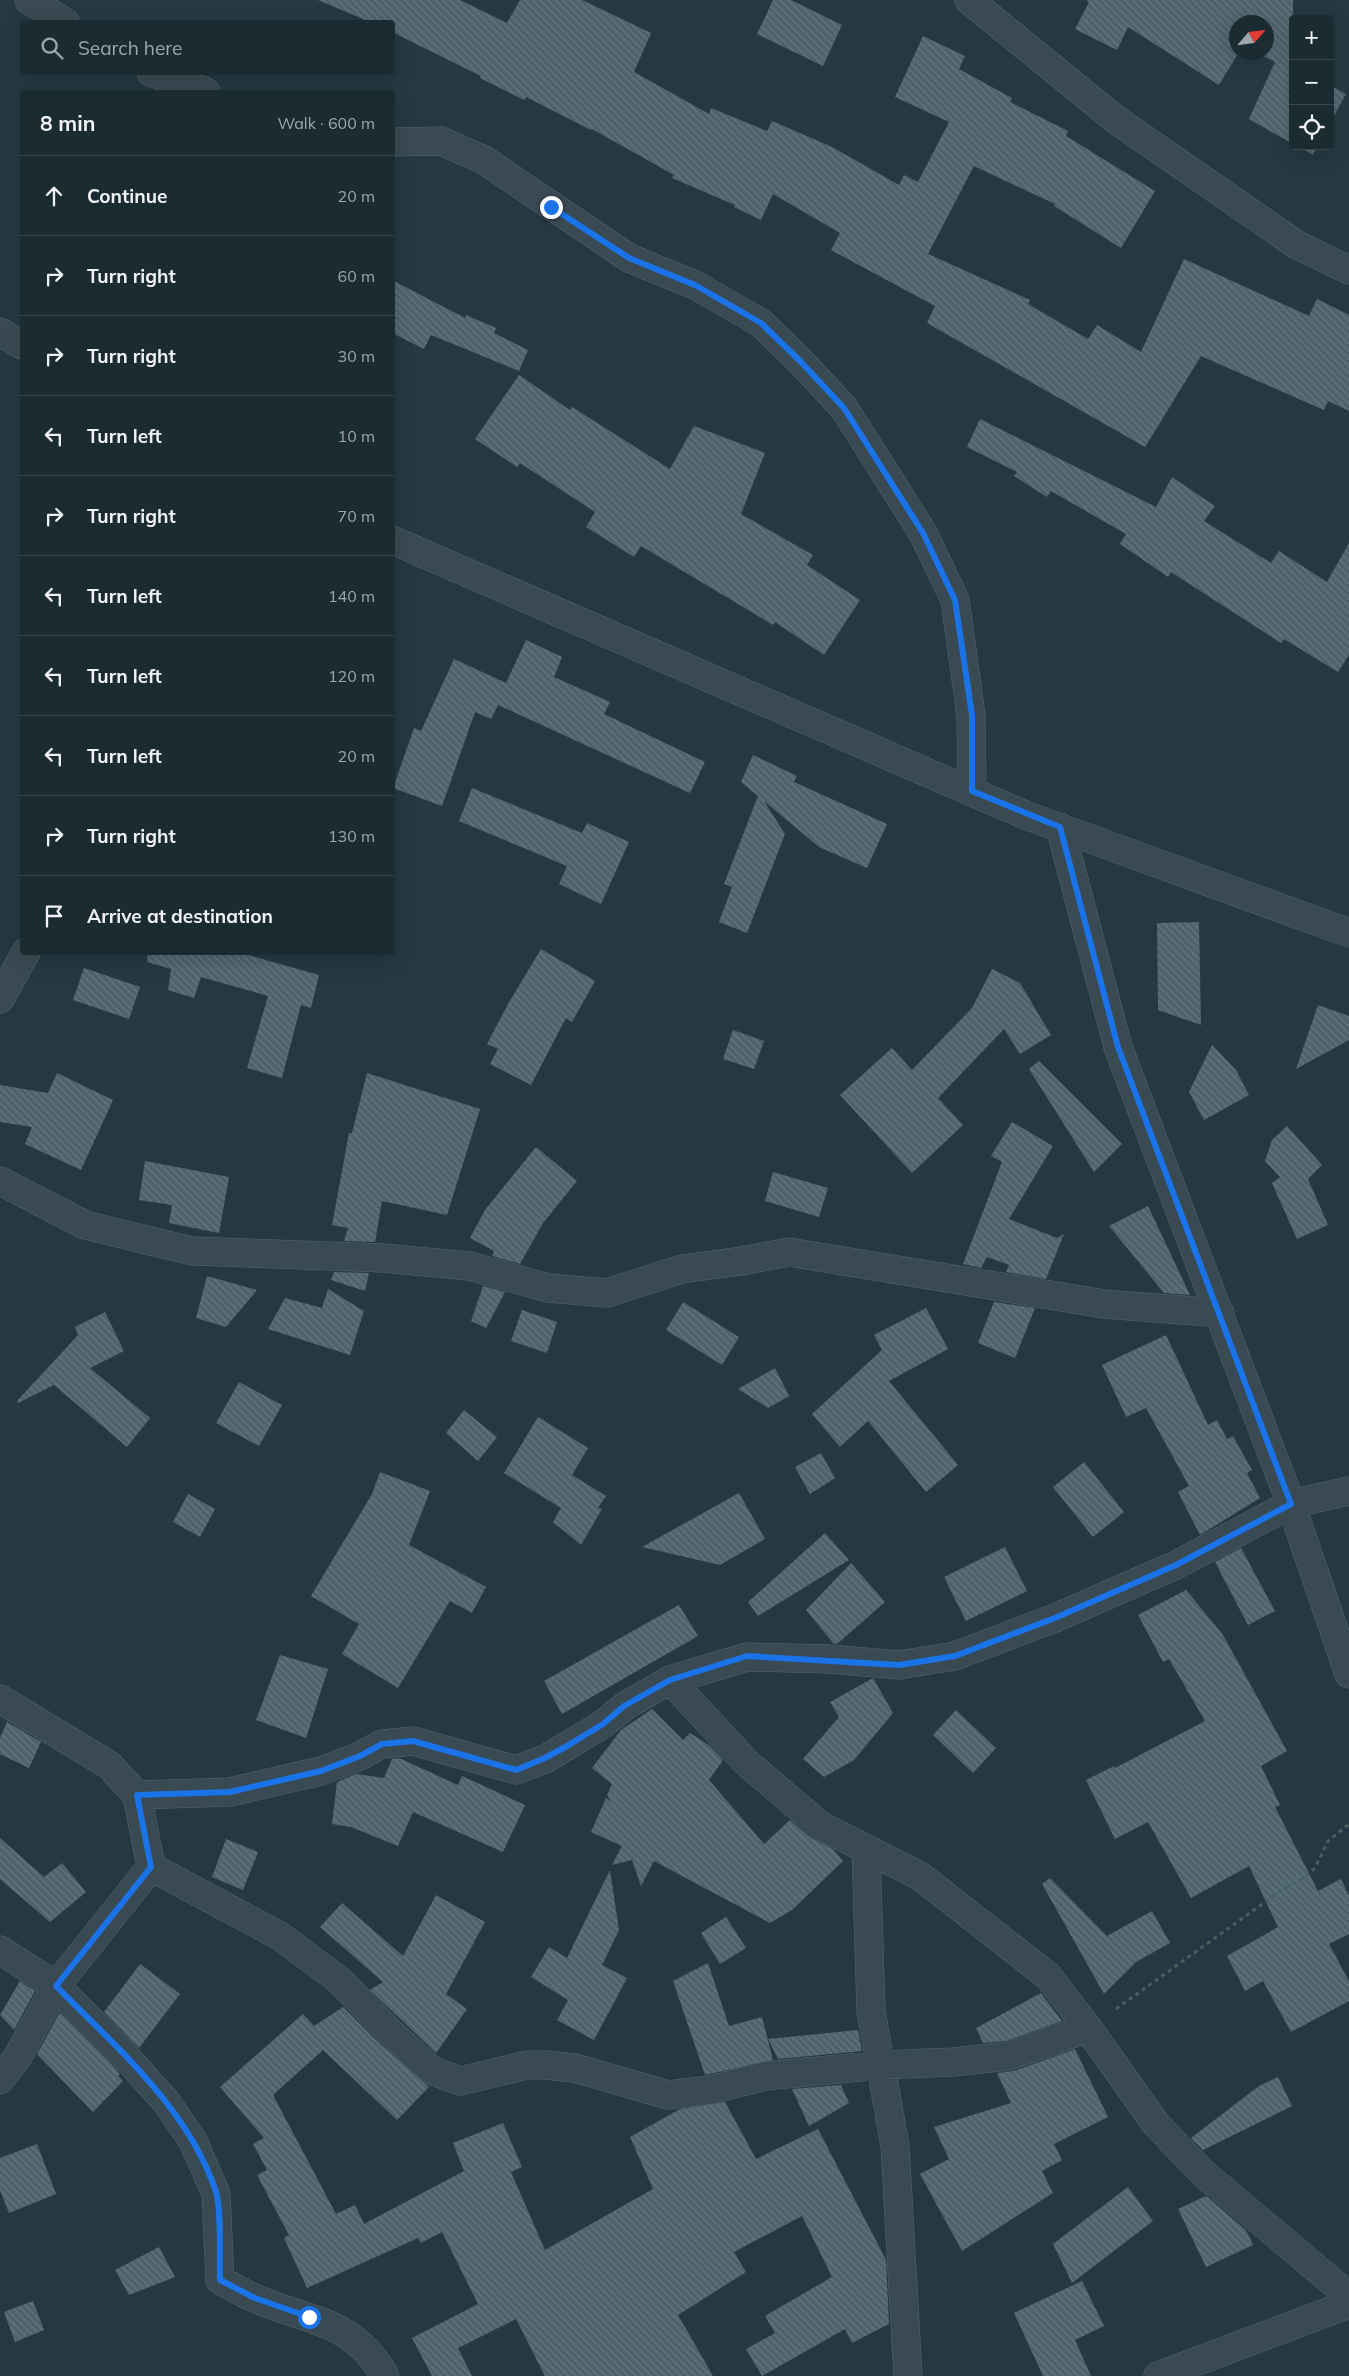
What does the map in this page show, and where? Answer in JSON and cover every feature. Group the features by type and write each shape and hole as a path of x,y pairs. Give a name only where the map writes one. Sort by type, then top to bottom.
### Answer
{"street":[{"path":"29,0 62,20"},
{"path":"969,0 1115,119 1297,245 1349,270"},
{"path":"160,75 201,90"},
{"path":"395,142 441,141 484,160 629,258 695,285 761,323 844,408 923,533 955,600 972,715 972,791"},
{"path":"0,332 20,344"},
{"path":"395,541 972,791 1060,827 1349,933"},
{"path":"1060,827 1118,1047 1291,1504 1337,1604 1349,1674"},
{"path":"0,999 24,955"},
{"path":"0,1181 85,1225 192,1250 383,1258 469,1266 548,1288 607,1293 682,1269 788,1252 1104,1304 1220,1313"},
{"path":"137,1795 230,1792 321,1771 360,1756 382,1744 413,1741 516,1770 567,1746 603,1724 624,1706 670,1680 747,1656 899,1665 955,1656 1055,1618 1176,1565 1291,1504 1349,1490"},
{"path":"670,1680 747,1763 821,1826 920,1876 992,1930 1048,1976 1088,2028 1156,2124 1204,2173 1342,2290 1349,2299"},
{"path":"0,1699 109,1765 137,1795 151,1867 56,1986 17,2058 0,2080"},
{"path":"866,1849 871,2011 895,2146 908,2376"},
{"path":"151,1867 280,1936 339,1980 390,2032 431,2070 460,2081 527,2065 544,2065 575,2068 668,2095 710,2090 765,2076 1009,2056 1088,2028"},
{"path":"0,1950 56,1986 119,2049 166,2103 193,2141 216,2194 220,2280 255,2298 338,2328 376,2359 385,2376"},
{"path":"1158,2376 1349,2304"}],"path":[{"path":"1088,2028 1286,1887 1305,1877 1316,1868 1328,1841 1349,1824"}],"building":[{"path":"318,0 460,0 507,23 520,0 582,0 651,33 634,72 709,114 711,108 767,131 772,121 832,147 899,185 904,175 918,182 949,122 895,97 923,36 965,56 959,69 1012,98 1010,102 1068,131 1066,136 1155,191 1121,248 1054,206 1055,204 974,166 928,254 1030,300 1028,304 1088,339 1097,325 1141,352 1184,259 1309,316 1317,299 1349,315 1349,411 1328,401 1324,410 1201,356 1145,447 927,323 935,306 831,250 840,233 773,194 761,220 734,207 735,205 672,178 674,175 592,129 526,97 524,100 480,78 481,76 395,33 395,20 365,20"},
{"path":"773,0 791,0 842,25 823,66 757,34"},
{"path":"1086,0 1293,0 1293,15 1289,15 1289,142 1249,119 1275,62 1271,60 1274,60 1274,15 1229,15 1229,60 1234,60 1219,85 1128,27 1117,50 1075,29 1089,2"},
{"path":"1334,87 1346,94 1334,116"},
{"path":"1305,150 1315,150 1313,155"},
{"path":"395,282 465,318 466,315 496,328 494,333 528,350 519,371 431,335 424,349 395,334"},
{"path":"519,375 570,410 572,407 670,469 694,426 765,453 741,514 813,555 807,565 860,600 824,655 775,622 773,625 641,546 634,557 586,527 595,512 520,463 517,467 475,439"},
{"path":"980,419 1156,507 1172,477 1215,506 1204,521 1271,563 1279,551 1327,582 1349,543 1349,655 1338,672 1284,639 1281,643 1171,572 1168,577 1120,544 1126,534 1051,491 1047,497 1014,476 1017,472 967,447"},
{"path":"526,640 562,657 554,677 610,702 604,714 705,762 690,793 498,705 491,719 475,712 442,806 395,789 395,782 414,728 421,731 454,659 506,683"},
{"path":"753,755 797,776 794,782 887,824 867,868 819,847 764,801 785,834 747,933 719,922 732,887 724,884 758,796 741,782"},
{"path":"472,788 582,833 587,823 629,842 601,904 559,884 567,866 459,821"},
{"path":"1199,922 1201,1025 1158,1010 1157,923"},
{"path":"541,949 595,981 572,1022 566,1018 531,1085 490,1064 498,1049 487,1044 508,1004"},
{"path":"148,955 248,955 319,975 311,1008 301,1005 282,1078 247,1068 268,996 201,977 194,998 168,990 171,969 147,962"},
{"path":"84,968 140,987 129,1019 73,1000"},
{"path":"992,969 1020,983 1051,1035 1020,1054 1004,1029 938,1098 963,1125 912,1173 840,1095 892,1048 912,1070 972,1008"},
{"path":"1318,1005 1349,1016 1349,1040 1296,1069"},
{"path":"733,1030 764,1041 754,1069 723,1059"},
{"path":"1212,1045 1236,1070 1249,1095 1204,1120 1189,1092"},
{"path":"1039,1061 1122,1144 1094,1172 1029,1069"},
{"path":"57,1073 113,1100 81,1170 25,1144 32,1127 0,1122 0,1085 48,1093"},
{"path":"367,1073 480,1109 447,1215 382,1201 375,1242 344,1241 348,1228 332,1225 349,1133 352,1133"},
{"path":"1012,1122 1053,1146 1009,1219 1057,1238 1064,1234 1046,1279 1006,1272 1009,1265 987,1257 981,1268 963,1264 1002,1162 991,1156"},
{"path":"1287,1126 1322,1165 1308,1179 1328,1225 1297,1239 1272,1183 1280,1177 1265,1161 1272,1140"},
{"path":"536,1147 577,1181 543,1223 520,1264 492,1256 494,1251 470,1238 485,1210"},
{"path":"145,1161 229,1177 219,1233 169,1223 172,1205 139,1200"},
{"path":"773,1172 828,1188 819,1217 765,1201"},
{"path":"1148,1206 1190,1295 1164,1293 1109,1226"},
{"path":"334,1272 369,1273 365,1291 331,1280"},
{"path":"207,1276 257,1290 226,1327 196,1318"},
{"path":"483,1286 505,1292 486,1328 471,1321"},
{"path":"328,1289 364,1311 350,1355 268,1329 285,1298 322,1308"},
{"path":"683,1302 739,1337 722,1365 666,1330"},
{"path":"994,1302 1035,1308 1015,1358 978,1343"},
{"path":"926,1308 948,1349 889,1381 958,1465 926,1492 868,1421 840,1447 812,1414 882,1350 874,1335"},
{"path":"522,1310 557,1322 547,1353 511,1341"},
{"path":"105,1312 124,1351 90,1368 150,1418 127,1447 54,1385 18,1403 17,1401 78,1335 75,1327"},
{"path":"1166,1335 1208,1425 1217,1420 1227,1439 1233,1436 1252,1470 1247,1473 1260,1498 1200,1535 1178,1492 1189,1486 1146,1408 1126,1417 1102,1365"},
{"path":"775,1368 789,1396 768,1408 738,1389"},
{"path":"239,1382 282,1405 259,1446 216,1423"},
{"path":"464,1410 497,1437 478,1461 446,1433"},
{"path":"538,1417 588,1448 572,1475 606,1496 598,1508 602,1509 581,1545 553,1522 561,1508 504,1473"},
{"path":"821,1453 835,1478 810,1494 795,1467"},
{"path":"1084,1462 1124,1512 1093,1537 1053,1487"},
{"path":"380,1472 430,1491 409,1545 486,1587 472,1613 450,1601 398,1688 342,1654 359,1624 311,1596 372,1494"},
{"path":"739,1493 765,1539 720,1565 642,1547"},
{"path":"188,1494 215,1509 200,1537 173,1522"},
{"path":"825,1533 849,1560 758,1616 748,1602"},
{"path":"1005,1547 1027,1591 966,1621 944,1577"},
{"path":"1241,1548 1275,1611 1248,1625 1215,1562"},
{"path":"851,1563 885,1602 837,1644 834,1644 806,1610"},
{"path":"1186,1590 1223,1635 1287,1751 1261,1766 1280,1805 1275,1807 1318,1891 1341,1879 1349,1896 1349,1934 1329,1944 1349,1981 1349,2001 1291,2032 1263,1981 1245,1991 1227,1956 1278,1927 1249,1866 1191,1898 1148,1822 1115,1839 1086,1780 1114,1766 1115,1768 1205,1721 1169,1659 1163,1662 1138,1615"},
{"path":"679,1605 698,1636 562,1714 544,1681"},
{"path":"280,1655 328,1669 306,1738 256,1720"},
{"path":"873,1678 893,1713 854,1760 824,1777 803,1759 839,1717 830,1702"},
{"path":"652,1709 683,1740 690,1733 710,1746 723,1760 709,1780 764,1844 790,1820 811,1838 833,1849 843,1861 792,1910 770,1923 654,1861 641,1886 632,1860 612,1865 622,1846 591,1832 606,1798 611,1802 607,1795 612,1784 592,1768 621,1730"},
{"path":"956,1710 996,1748 973,1773 933,1735"},
{"path":"7,1722 41,1742 29,1768 0,1754 0,1738"},
{"path":"399,1758 458,1785 462,1776 525,1805 503,1852 413,1812 398,1846 351,1827 332,1824 337,1782 356,1774 384,1778 392,1759"},
{"path":"0,1838 44,1877 62,1863 86,1892 50,1922 0,1879"},
{"path":"226,1839 258,1852 243,1890 212,1877"},
{"path":"610,1870 619,1930 602,1965 627,1978 594,2040 557,2020 568,2000 531,1977 549,1947 567,1958"},
{"path":"1050,1878 1107,1936 1152,1911 1170,1943 1136,1962 1104,1994 1042,1884"},
{"path":"436,1895 485,1922 446,1994 467,2009 436,2053 370,1990 383,1982 320,1927 342,1903 403,1956"},
{"path":"726,1917 746,1948 720,1964 701,1933"},
{"path":"708,1963 729,2026 762,2017 773,2060 705,2075 673,1981"},
{"path":"140,1964 180,1994 139,2048 104,2012"},
{"path":"20,1981 35,1991 14,2030 0,2015"},
{"path":"1041,1993 1062,2021 1006,2041 983,2043 976,2028"},
{"path":"343,2007 379,2043 429,2087 397,2120 323,2050 273,2095 336,2214 355,2205 364,2224 464,2171 453,2143 503,2123 522,2167 511,2172 545,2250 653,2189 630,2137 680,2109 725,2102 756,2159 818,2129 886,2260 889,2324 852,2343 845,2329 762,2376 746,2349 775,2333 765,2316 832,2277 802,2216 734,2252 746,2272 678,2315 713,2376 545,2376 516,2319 458,2348 472,2376 432,2376 412,2338 478,2304 442,2232 421,2243 418,2238 307,2288 284,2238 289,2235 257,2175 267,2170 253,2144 264,2138 220,2087 303,2014 314,2026"},
{"path":"60,2012 108,2060 120,2074 118,2076 123,2081 93,2112 37,2054"},
{"path":"858,2030 862,2051 778,2059 768,2039"},
{"path":"1075,2049 1108,2117 1054,2144 1062,2160 1042,2171 1053,2193 962,2251 920,2174 949,2159 934,2127 1011,2103 997,2073 1014,2071"},
{"path":"1278,2077 1292,2106 1203,2150 1191,2138 1259,2086"},
{"path":"841,2085 849,2103 809,2126 792,2089"},
{"path":"37,2144 56,2194 9,2213 0,2190 0,2158"},
{"path":"1128,2187 1153,2221 1072,2283 1053,2244"},
{"path":"1206,2196 1246,2230 1253,2245 1206,2267 1178,2209"},
{"path":"159,2247 175,2277 129,2295 115,2270"},
{"path":"1082,2281 1104,2326 1075,2340 1091,2376 1043,2376 1014,2313"},
{"path":"33,2301 44,2330 15,2342 4,2312"}],"route":[{"path":"309,2317 255,2298 220,2280 216,2194 193,2141 166,2103 119,2049 56,1986 151,1867 137,1795 230,1792 321,1771 360,1756 382,1744 413,1741 516,1770 567,1746 603,1724 624,1706 670,1680 747,1656 829,1659 899,1665 955,1656 1055,1618 1176,1565 1291,1504 1118,1047 1060,827 972,791 972,715 955,600 923,533 844,408 761,323 695,285 629,258 551,207"}]}
